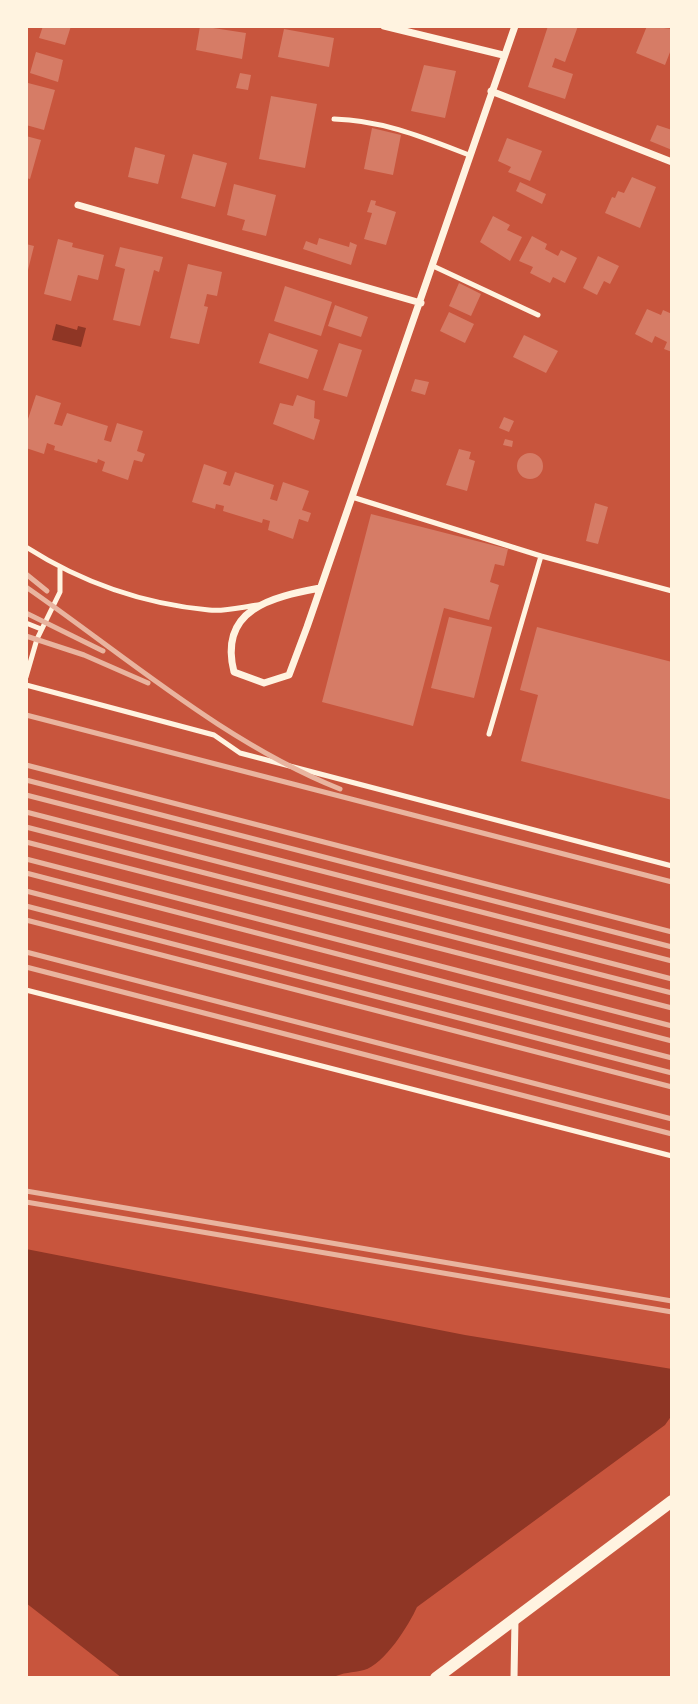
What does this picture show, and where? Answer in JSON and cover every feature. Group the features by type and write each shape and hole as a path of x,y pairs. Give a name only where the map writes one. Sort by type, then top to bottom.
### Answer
{"street":[{"path":"384,26 503,55"},
{"path":"320,588 285,595 258,605 240,621 229,651 234,672 264,683 289,675 320,588 352,497 421,303 515,26"},
{"path":"491,91 672,162"},
{"path":"78,205 421,303"},
{"path":"436,1678 672,1501"},
{"path":"514,1678 515,1618"}],"lane":[{"path":"334,119 360,120 398,130 470,155"},
{"path":"433,266 538,315"},
{"path":"352,497 541,556 672,591"},
{"path":"26,547 60,569 123,593 211,611 258,605"},
{"path":"489,734 541,556"},
{"path":"26,677 41,629 60,592 60,569"},
{"path":"26,623 41,629"},
{"path":"26,685 214,735 240,753 672,866"},
{"path":"26,990 672,1156"}],"shaded area":[{"path":"56,324 77,330 78,326 86,328 81,347 52,340"},
{"path":"26,1249 465,1335 672,1369 672,1415 665,1425 417,1607 395,1643 372,1667 332,1678 122,1678 26,1603"}],"building":[{"path":"43,26 71,26 65,45 39,38"},
{"path":"200,26 246,33 242,59 196,50"},
{"path":"548,26 578,26 565,62 555,58 552,67 573,74 565,99 528,87"},
{"path":"647,26 672,29 672,47 665,65 636,53"},
{"path":"284,29 334,38 329,67 278,57"},
{"path":"36,52 63,60 58,82 30,73"},
{"path":"424,65 456,71 445,118 411,111"},
{"path":"240,73 251,75 248,90 236,88"},
{"path":"28,83 55,90 44,130 26,125"},
{"path":"271,96 317,104 305,168 259,159"},
{"path":"657,125 672,130 672,150 650,141"},
{"path":"372,128 401,135 393,175 364,169"},
{"path":"26,136 41,140 30,179 26,178"},
{"path":"507,138 542,151 530,181 508,172 511,167 498,161"},
{"path":"135,147 165,155 158,184 128,177"},
{"path":"193,154 227,163 215,207 181,198"},
{"path":"632,177 656,187 640,228 605,213 612,197 615,198 618,191 624,193"},
{"path":"520,182 546,194 542,204 516,191"},
{"path":"234,184 276,195 266,236 242,230 245,220 227,215"},
{"path":"371,200 376,201 375,205 396,212 386,245 364,239 372,213 367,212"},
{"path":"493,216 510,225 507,230 522,237 510,261 480,242"},
{"path":"532,236 547,244 545,249 558,256 561,250 577,258 565,283 553,277 550,283 530,273 533,267 519,261"},
{"path":"319,238 349,247 350,242 357,245 351,265 303,249 306,241 317,245"},
{"path":"58,239 73,243 72,247 104,255 98,280 78,275 71,301 44,294"},
{"path":"26,244 34,246 27,274 26,274"},
{"path":"120,247 163,257 159,272 154,270 140,326 113,320 125,269 115,266"},
{"path":"598,256 619,266 610,284 604,281 597,295 583,288"},
{"path":"188,264 222,272 217,296 207,294 204,306 208,307 199,344 170,338"},
{"path":"459,283 481,294 471,316 449,306"},
{"path":"285,286 332,302 321,336 274,321"},
{"path":"335,305 368,317 361,337 328,326"},
{"path":"647,309 661,315 663,310 672,314 672,352 664,349 667,342 655,336 652,343 635,334"},
{"path":"449,312 474,324 465,343 440,331"},
{"path":"269,333 318,350 308,379 259,363"},
{"path":"524,335 558,351 546,373 513,357"},
{"path":"339,343 362,350 347,397 323,390"},
{"path":"415,379 429,382 425,395 411,391"},
{"path":"36,395 61,403 54,424 62,426 67,413 108,426 104,440 111,442 117,423 143,431 137,451 145,454 142,462 134,460 128,480 102,471 105,462 98,459 97,463 54,450 55,446 47,443 44,454 26,448 26,425"},
{"path":"297,395 315,401 314,418 320,420 314,440 273,424 280,403 293,406"},
{"path":"504,417 514,421 509,432 499,428"},
{"path":"505,439 513,441 512,447 503,445"},
{"path":"459,449 471,452 469,459 475,461 467,491 446,485"},
{"path":"530,453 539,457 543,466 539,475 530,479 521,475 517,466 521,457"},
{"path":"204,464 227,472 223,484 230,486 235,472 274,485 270,499 277,501 283,482 309,491 302,510 311,513 308,522 299,519 293,539 268,530 270,521 263,519 262,523 223,511 224,506 216,504 215,509 192,502"},
{"path":"595,503 608,507 598,544 586,541"},
{"path":"371,514 508,549 504,566 495,564 490,582 499,585 489,620 444,608 413,726 322,702"},
{"path":"449,617 492,627 474,698 431,688"},
{"path":"537,627 672,662 672,800 521,761 538,695 520,690"}],"railway":[{"path":"26,574 47,591"},
{"path":"26,587 217,723 257,748 340,789"},
{"path":"26,613 103,651"},
{"path":"26,636 84,655 148,683"},
{"path":"26,715 672,882"},
{"path":"26,765 672,932"},
{"path":"26,780 672,947"},
{"path":"26,795 672,961"},
{"path":"26,812 672,979"},
{"path":"26,827 672,993"},
{"path":"26,842 672,1008"},
{"path":"26,859 672,1026"},
{"path":"26,873 672,1041"},
{"path":"26,891 672,1058"},
{"path":"26,906 672,1073"},
{"path":"26,920 672,1087"},
{"path":"26,952 672,1119"},
{"path":"26,967 672,1134"},
{"path":"26,1191 672,1301"},
{"path":"26,1202 672,1312"}]}
